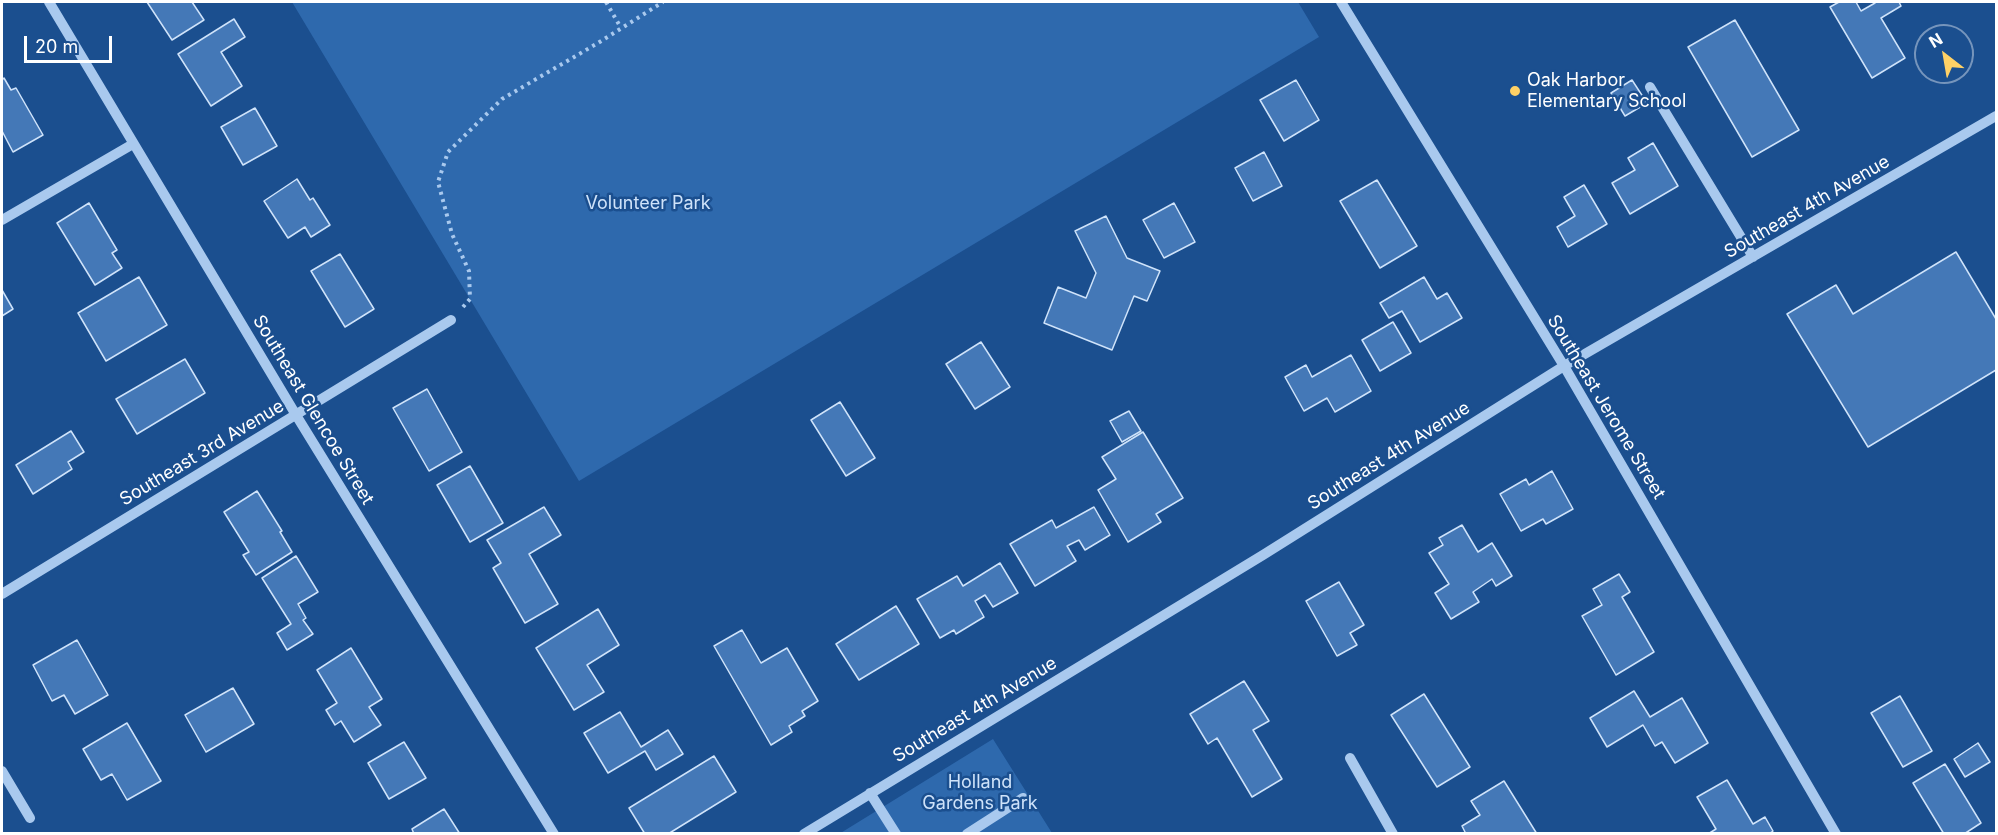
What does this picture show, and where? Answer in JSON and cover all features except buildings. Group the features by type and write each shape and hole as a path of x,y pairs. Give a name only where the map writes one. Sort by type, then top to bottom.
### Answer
{"street":[{"name":"Southeast Glencoe Street","path":"49,2 296,415 554,834"},
{"name":"Southeast Jerome Street","path":"1341,2 1564,366 1836,834"},
{"path":"1650,87 1753,257"},
{"name":"Southeast 4th Avenue","path":"804,834 1273,548 1564,366 1996,116"},
{"path":"2,220 133,144"},
{"name":"Southeast 3rd Avenue","path":"2,594 451,320"},
{"path":"1350,758 1393,834"},
{"path":"2,771 30,818"},
{"path":"870,793 896,834"},
{"path":"967,834 1023,798"}],"path":[{"path":"606,2 621,28"},
{"path":"451,320 470,300 469,271 452,234 438,182 448,152 502,99 663,2"}],"green space":[{"name":"Volunteer Park","path":"292,2 1298,2 1319,37 579,481"},
{"name":"Holland Gardens Park","path":"993,739 1052,833 839,834"}],"place":[{"name":"Oak Harbor Elementary School","path":"1515,91"}]}
